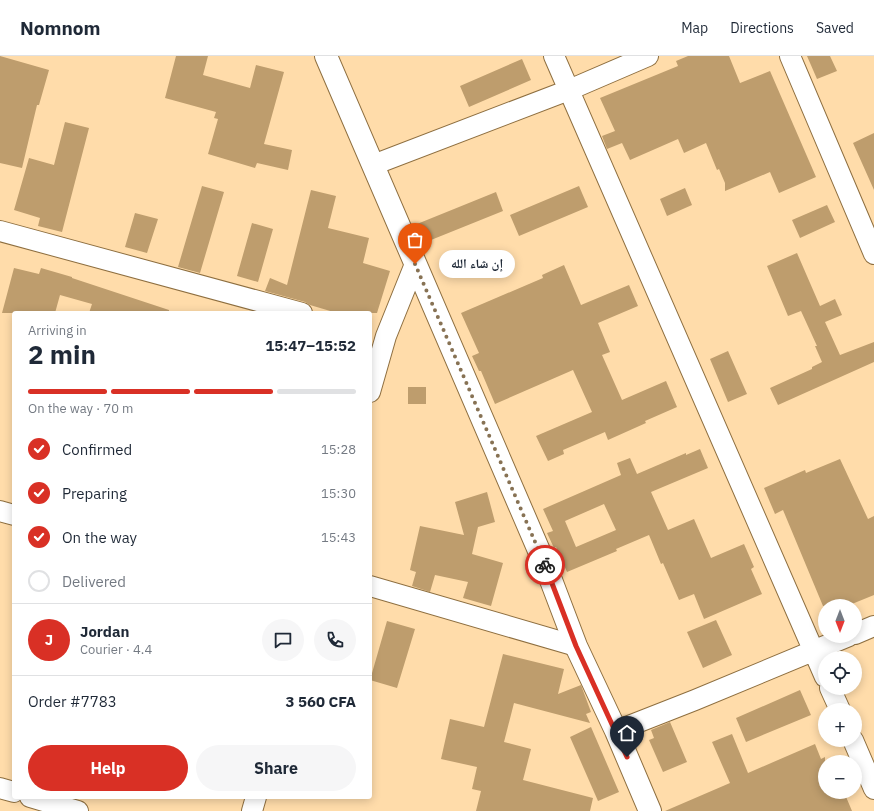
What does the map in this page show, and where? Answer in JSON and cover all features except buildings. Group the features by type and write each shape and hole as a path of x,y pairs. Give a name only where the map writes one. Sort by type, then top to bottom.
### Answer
{"street":[{"path":"326,56 546,567 576,646 616,730 650,811"},
{"path":"554,56 818,660"},
{"path":"372,164 569,90 648,56"},
{"path":"790,56 874,254"},
{"path":"0,231 295,311"},
{"path":"372,378 378,334 415,264"},
{"path":"0,511 12,514"},
{"path":"372,587 576,646"},
{"path":"862,631 874,626"},
{"path":"616,730 695,700 833,643"},
{"path":"856,747 874,789"},
{"path":"0,788 12,791"},
{"path":"37,799 78,811"},
{"path":"252,811 255,799"}],"way so far":[{"path":"415,264 545,565"}],"place":[{"name":"إن شاء الله","path":"415,264"}],"route":[{"path":"545,565 576,646 616,730 627,757"}]}
